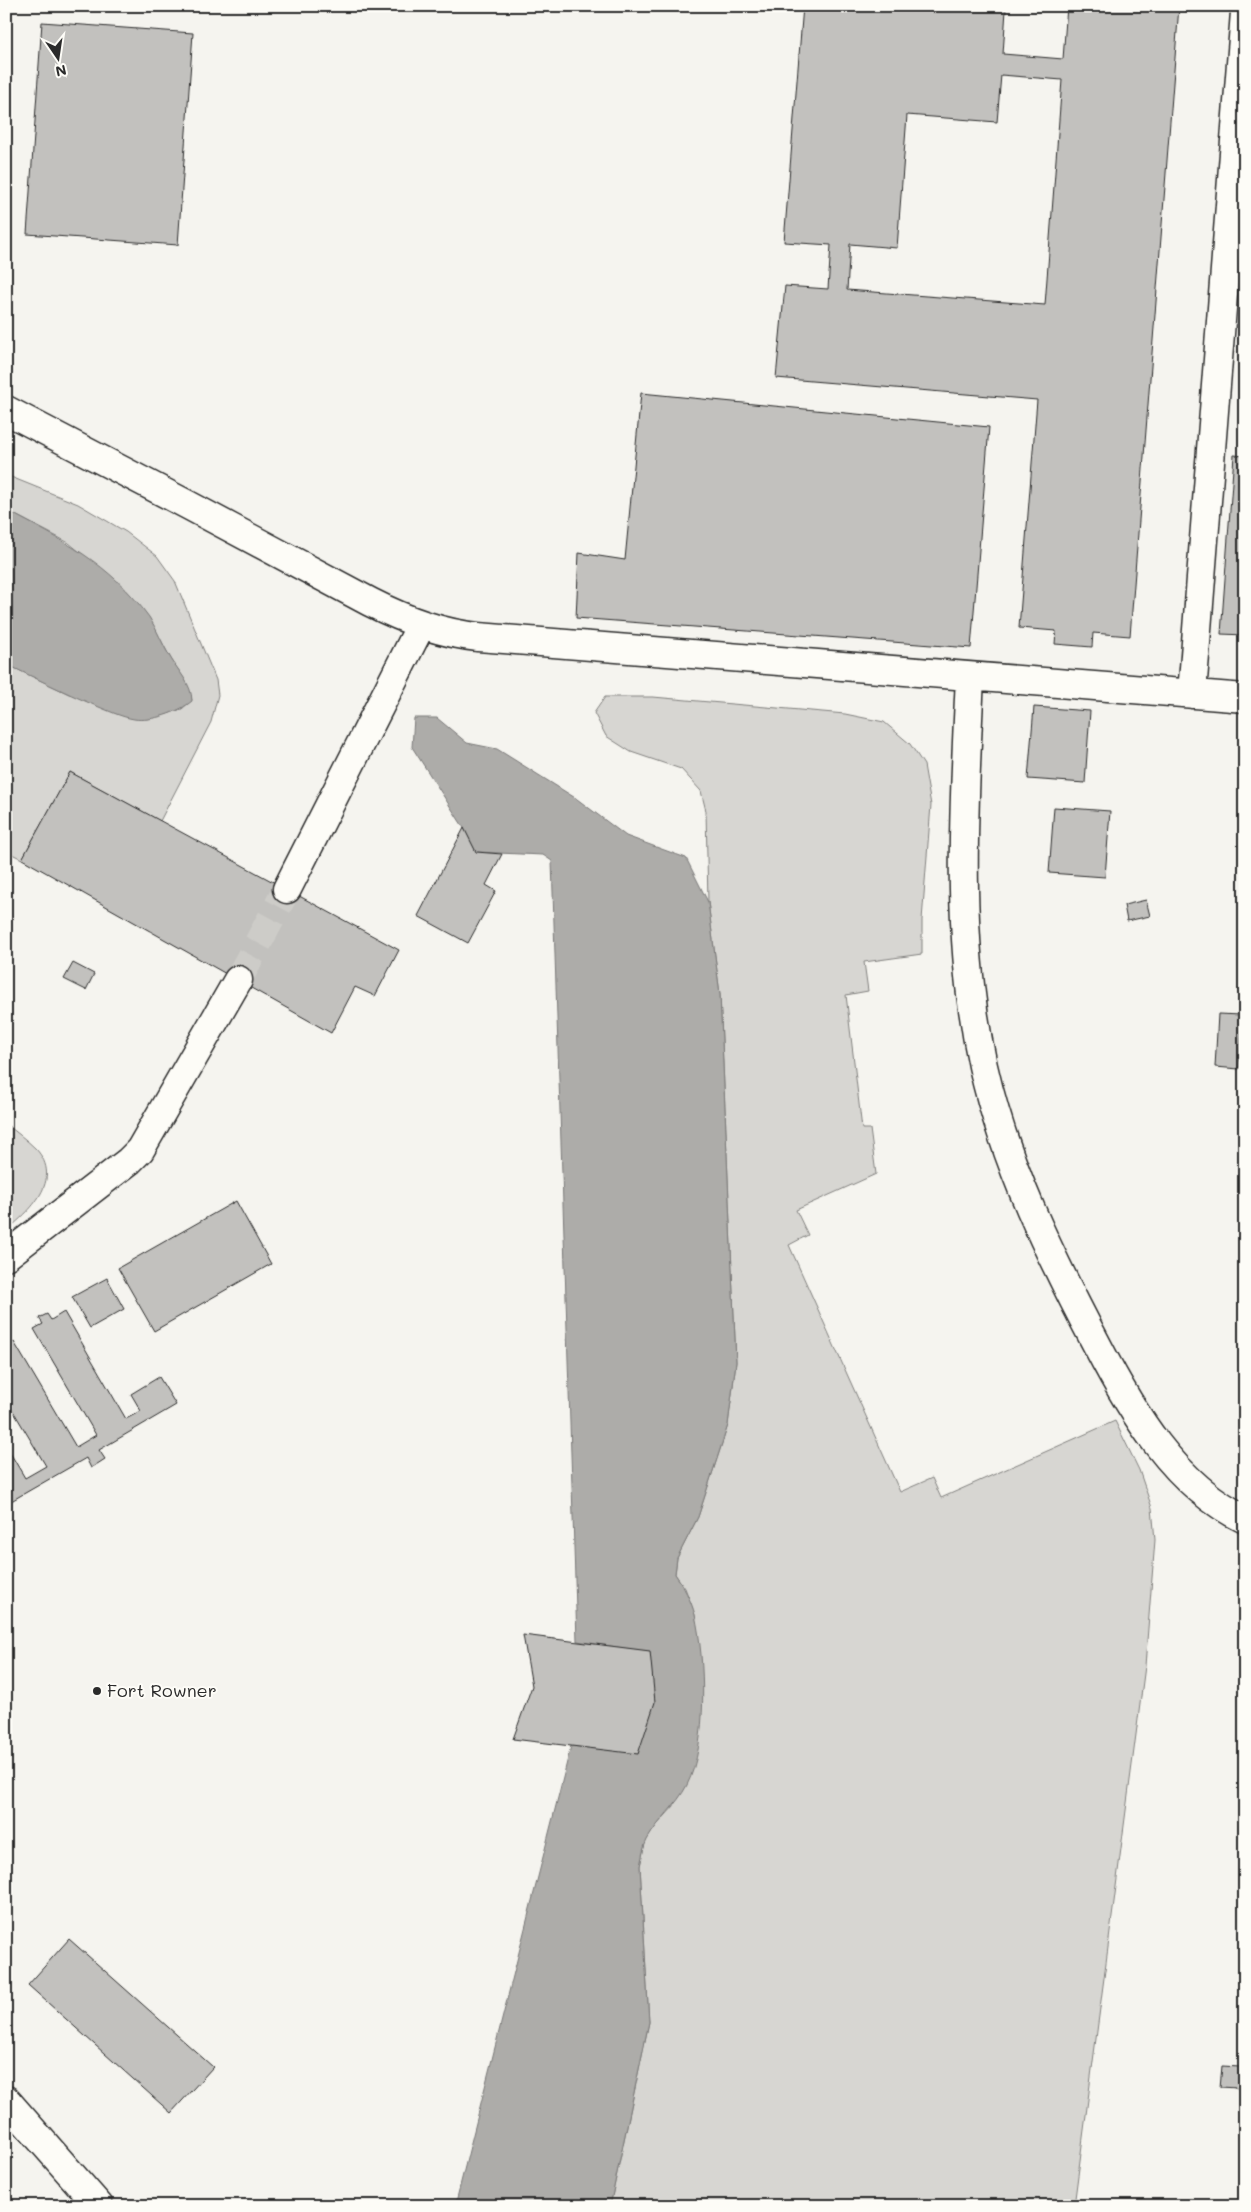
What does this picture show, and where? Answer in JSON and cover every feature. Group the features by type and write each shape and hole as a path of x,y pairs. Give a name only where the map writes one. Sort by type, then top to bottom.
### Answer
{"lane":[{"path":"1192,694 1245,12"},
{"path":"6,410 188,504 396,616 438,631 478,637 1245,698"},
{"path":"287,890 421,625"},
{"path":"970,677 963,824 968,970 984,1066 1008,1150 1033,1214 1064,1282 1131,1406 1156,1442 1186,1476 1215,1502 1245,1519"},
{"path":"6,1256 129,1161 140,1150 238,980"},
{"path":"6,2100 99,2206"}],"shaded area":[{"path":"6,475 78,504 126,532 157,556 175,581 216,680 218,695 211,722 160,821 70,772 22,859 6,851 6,664 69,694 161,716 182,709 192,700 185,680 171,659 150,619 126,590 69,543 6,510"},
{"path":"6,510 84,554 134,598 149,617 167,652 187,683 192,701 180,709 156,718 141,720 129,718 94,705 6,664"},
{"path":"605,697 653,697 845,714 884,722 910,744 924,765 931,805 922,920 922,954 864,962 868,991 846,995 862,1129 870,1129 876,1174 796,1210 808,1235 789,1245 900,1492 932,1478 941,1498 1115,1421 1139,1470 1152,1508 1155,1540 1145,1666 1074,2206 610,2206 649,2022 640,1866 645,1842 674,1806 699,1647 695,1615 685,1588 675,1574 677,1558 698,1517 728,1425 736,1362 720,994 708,902 706,811 701,791 681,769 631,752 606,736 594,713"},
{"path":"414,718 437,718 467,743 497,749 577,799 626,836 686,858 708,902 720,994 736,1362 728,1425 698,1517 677,1558 675,1574 684,1589 695,1615 701,1654 703,1701 699,1747 694,1768 687,1785 647,1840 640,1866 649,2022 610,2206 455,2206 571,1746 638,1753 650,1652 577,1641 552,861 543,855 476,852 464,828 412,747"},
{"path":"6,1124 36,1149 44,1161 46,1172 41,1194 25,1214 6,1231"}],"building":[{"path":"803,6 959,6 1006,10 1003,54 1063,59 1067,6 1179,6 1130,636 1093,633 1092,647 1055,644 1056,631 1019,628 1037,400 776,378 785,286 828,289 831,245 784,242","holes":["1001,75 1062,80 1045,305 847,290 850,244 897,248 907,115 997,122"]},
{"path":"42,22 193,33 178,245 27,234"},
{"path":"641,393 989,427 971,648 576,618 579,553 625,560"},
{"path":"1234,455 1245,456 1245,635 1221,634"},
{"path":"1034,707 1090,711 1085,783 1028,779"},
{"path":"70,772 399,950 375,996 355,987 331,1033 22,859"},
{"path":"1054,807 1110,811 1105,877 1049,873"},
{"path":"464,828 476,852 502,854 486,885 496,891 468,943 418,916"},
{"path":"1146,900 1150,916 1127,921 1124,905"},
{"path":"73,963 94,974 86,990 64,979"},
{"path":"1218,1014 1242,1015 1239,1069 1215,1067"},
{"path":"236,1201 271,1264 154,1331 118,1268"},
{"path":"107,1278 124,1309 90,1328 72,1297"},
{"path":"64,1312 126,1419 141,1411 131,1394 159,1377 176,1405 99,1450 105,1459 91,1468 86,1458 6,1504 6,1446 25,1478 46,1466 6,1399 6,1346 14,1342 76,1447 96,1435 34,1329 43,1324 39,1318 47,1314 51,1320"},
{"path":"1245,1358 1245,1401 1241,1400"},
{"path":"523,1635 650,1651 655,1702 638,1754 513,1739 532,1686"},
{"path":"1245,1766 1245,1810 1241,1809"},
{"path":"69,1939 213,2067 171,2113 28,1985"},
{"path":"1222,2066 1240,2067 1238,2088 1220,2087"}],"tunnel":[{"path":"238,980 287,889"}],"place":[{"name":"Fort Rowner","path":"97,1691"}]}
